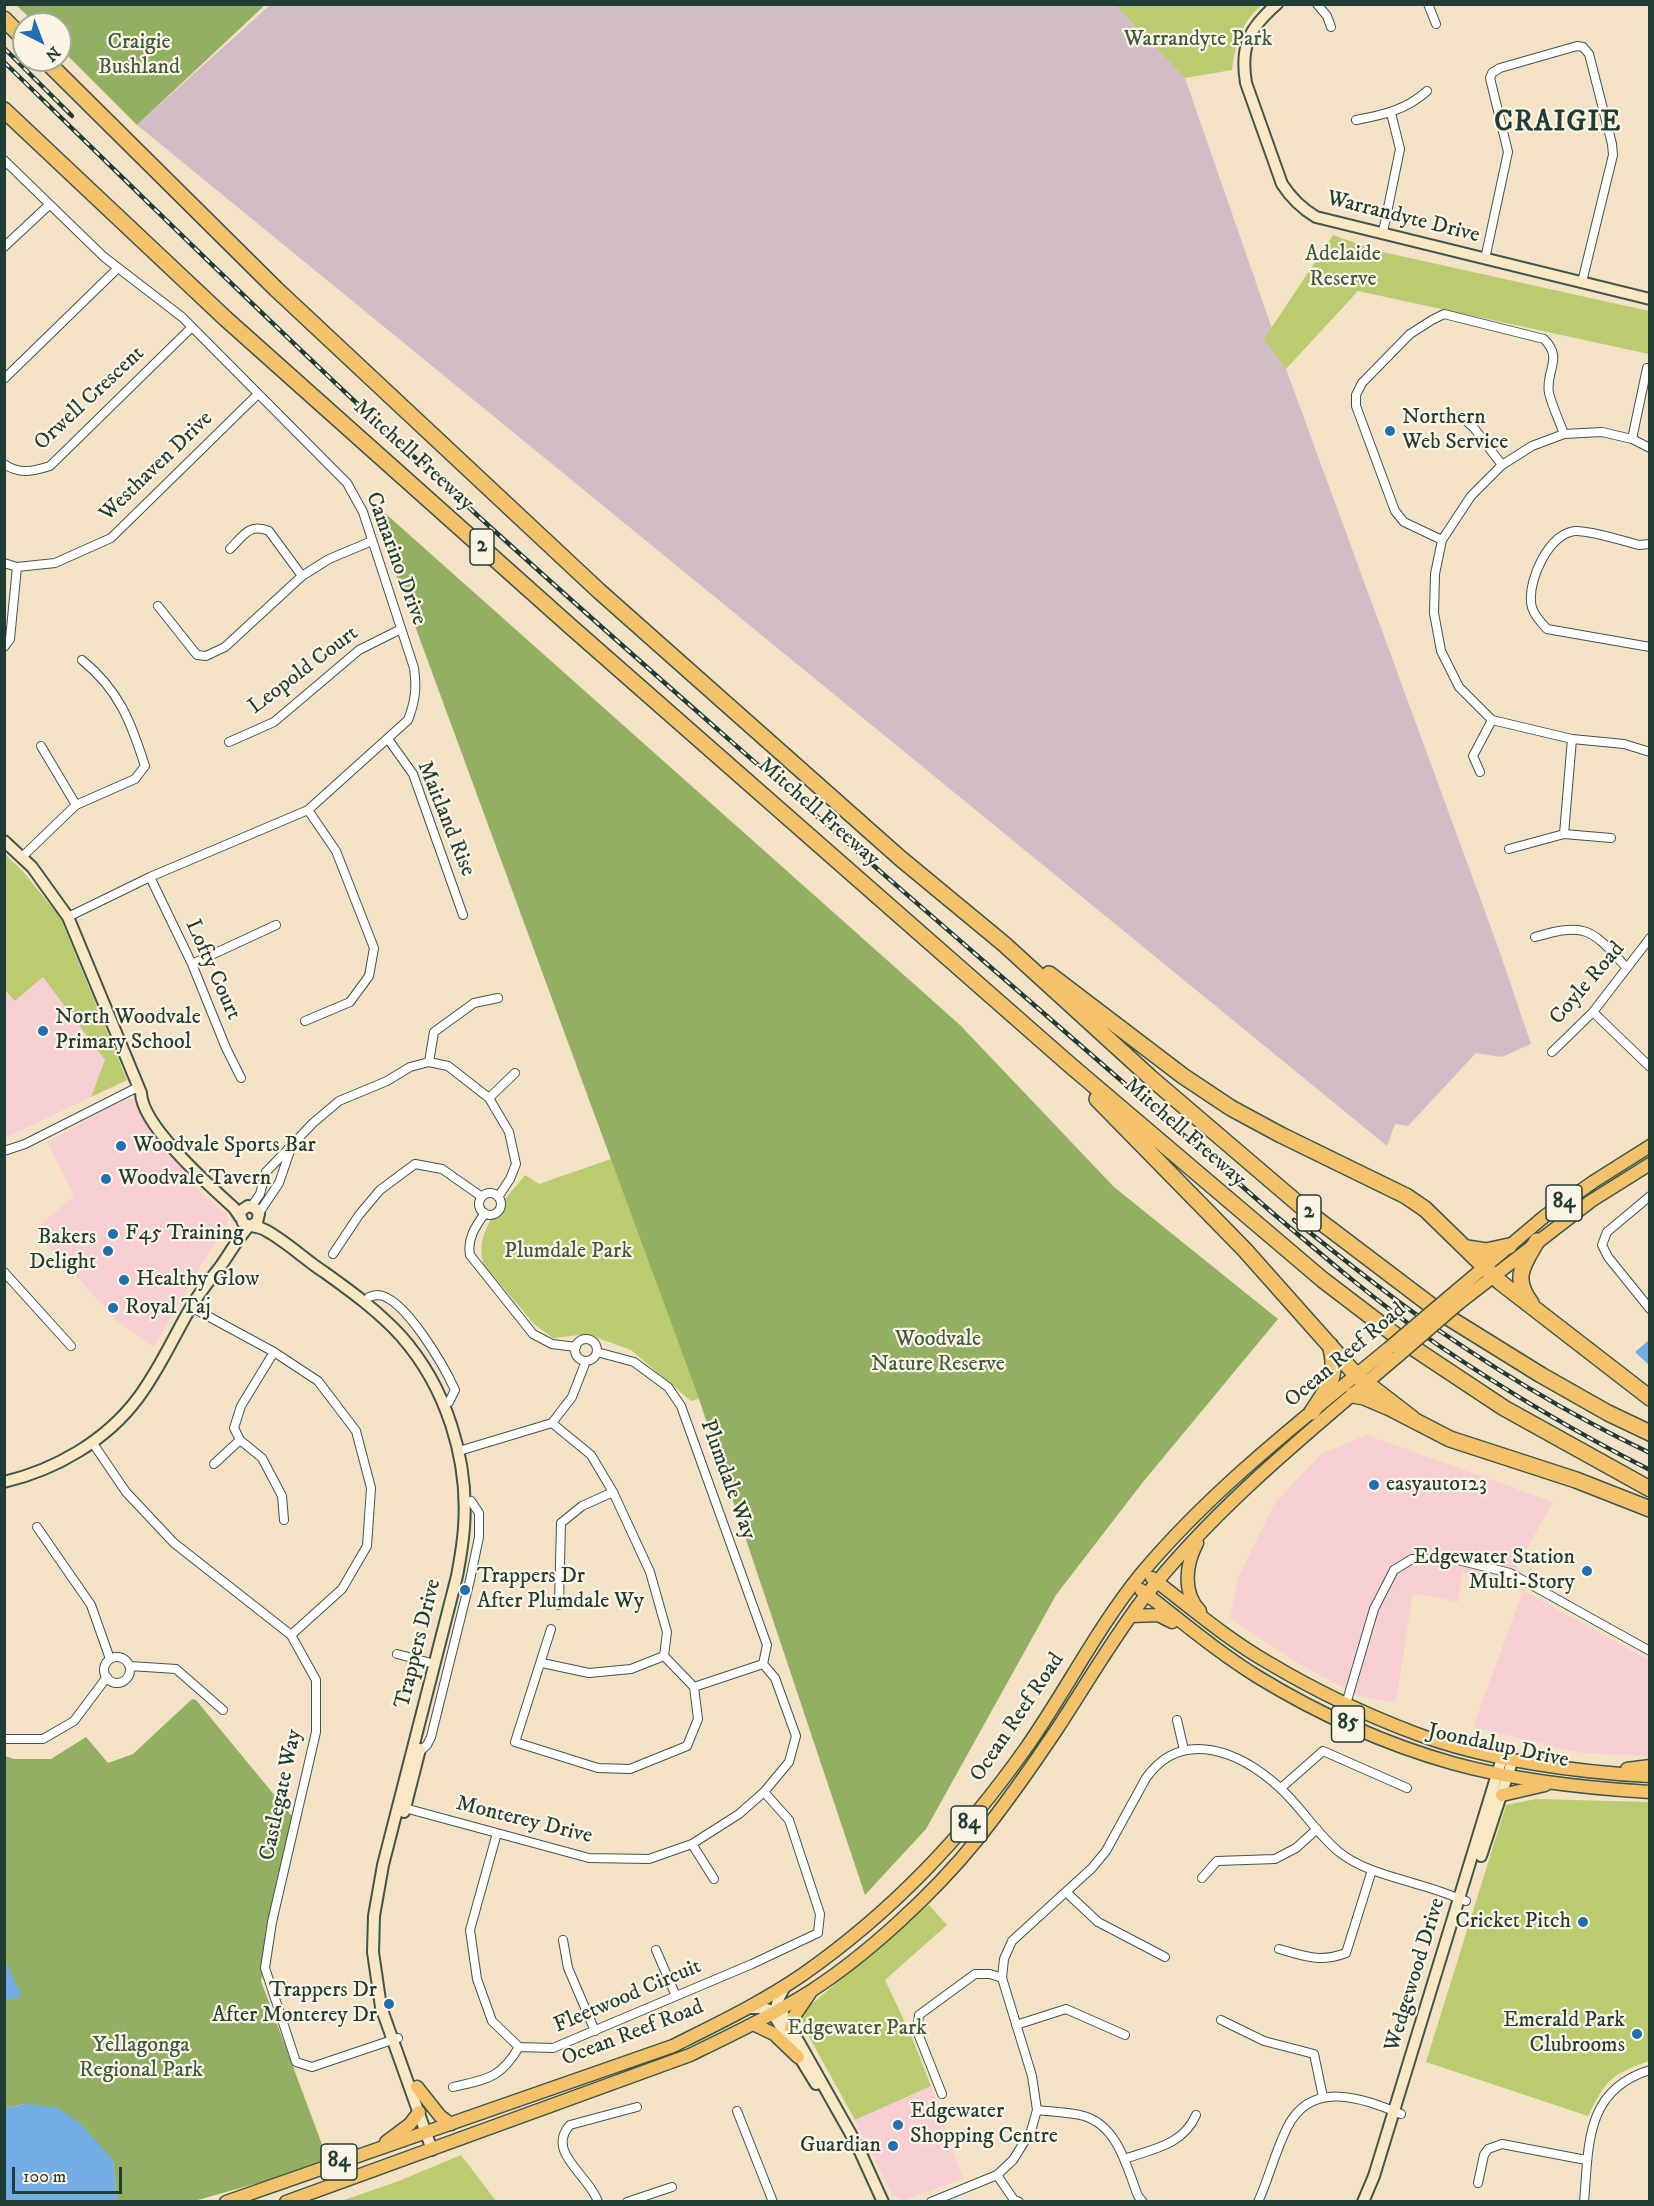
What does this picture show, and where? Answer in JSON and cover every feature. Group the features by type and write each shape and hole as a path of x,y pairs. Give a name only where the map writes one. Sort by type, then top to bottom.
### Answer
{"highway":[{"name":"Mitchell Freeway","path":"57,72 276,289 599,591 900,858 1004,944 1151,1078 1309,1213 1441,1313 1541,1375 1608,1413 1650,1433"},
{"name":"Mitchell Freeway","path":"4,110 234,327 570,626 1070,1065 1323,1280 1394,1334 1504,1408 1650,1489"},
{"path":"1004,944 1059,980 1183,1076 1231,1108 1406,1196 1425,1209 1489,1272 1650,1398"},
{"path":"1070,1065 1100,1102 1244,1249 1361,1380 1413,1419"},
{"path":"1536,1241 1521,1272 1520,1282 1524,1294 1539,1312"},
{"path":"1467,1248 1486,1251 1509,1246"},
{"path":"1312,1413 1332,1380 1334,1358 1330,1345"},
{"path":"1353,1395 1364,1397 1413,1419 1450,1439 1575,1480 1650,1509"}],"main road":[{"name":"Warrandyte Drive","path":"1277,4 1264,16 1247,40 1244,71 1246,83 1282,184 1297,204 1316,217 1650,299"},
{"name":"Trappers Drive","path":"4,841 32,867 69,917 140,1090 141,1100 171,1145 240,1217"},
{"name":"Trappers Drive","path":"140,1090 174,1140 202,1171 229,1195 254,1210 268,1224 369,1297 392,1317 430,1365 449,1402 462,1450 471,1501 466,1554 419,1752 401,1808"},
{"name":"Ocean Reef Road","path":"1489,1272 1509,1246 1545,1216 1583,1188 1650,1146"},
{"name":"Ocean Reef Road","path":"226,2202 673,2046 786,1985 854,1936 923,1875 986,1803 1045,1719 1133,1584 1188,1523 1250,1464 1312,1413 1361,1380 1489,1272 1591,1201 1650,1164"},
{"path":"4,1482 49,1467 92,1442 109,1429 136,1400 153,1377 208,1280 250,1226 257,1222 254,1210 242,1210 238,1227 212,1268 208,1280"},
{"path":"240,1217 243,1223 250,1226"},
{"name":"Trappers Drive","path":"250,1226 264,1229 349,1289 402,1338 435,1387 462,1450 464,1535 457,1576 378,1893 374,1952 381,2007 417,2087 436,2149"},
{"name":"Ocean Reef Road","path":"286,2202 690,2055 753,2024 813,1990 849,1964 944,1878 981,1835 1058,1727 1106,1650 1157,1582 1204,1529 1279,1458 1353,1395 1361,1380"},
{"path":"1204,1529 1190,1557 1187,1572 1195,1606 1212,1625"},
{"name":"Joondalup Drive","path":"1144,1572 1212,1625 1268,1663 1346,1704 1418,1735 1508,1758 1611,1773 1650,1776"},
{"name":"Joondalup Drive","path":"1133,1584 1202,1639 1258,1677 1338,1719 1412,1750 1453,1764 1504,1774 1555,1783 1650,1792"},
{"path":"1131,1616 1158,1615 1202,1639"},
{"name":"Wedgewood Drive","path":"1362,2202 1397,2112 1508,1758"},
{"path":"1611,1773 1650,1766"},
{"name":"Wedgewood Drive","path":"1463,1900 1502,1795 1504,1774"},
{"path":"1502,1795 1555,1783"},
{"path":"854,1936 857,1942 866,1942 912,1908"},
{"path":"786,1985 777,2001 776,2019 852,2150 877,2202"},
{"path":"791,2029 793,2018 813,1990"},
{"path":"746,2008 763,2008 783,2014 857,2145 883,2202"},
{"path":"753,2024 774,2034 798,2057"},
{"name":"Trappers Drive","path":"395,2039 419,2112 429,2131"},
{"path":"417,2087 440,2116 451,2124"},
{"path":"372,2151 406,2127 419,2112"},
{"name":"Wedgewood Drive","path":"1370,2202 1380,2177 1397,2112"}],"street":[{"path":"1317,4 1327,16 1330,27"},
{"path":"1428,4 1436,24"},
{"path":"1485,259 1508,152 1490,78 1492,73 1500,68 1577,46 1583,47 1589,54 1613,155 1582,282"},
{"path":"1356,120 1391,113 1417,100 1427,91"},
{"path":"1383,232 1400,149 1391,113"},
{"name":"Camarino Drive","path":"4,160 104,257 168,305 192,327 347,483 360,507 414,668 416,695 408,720 308,810 150,877 69,917"},
{"path":"4,247 49,205"},
{"path":"4,379 118,268"},
{"path":"1442,540 1404,522 1395,511 1356,406 1356,395 1362,383 1410,334 1444,314 1544,339 1552,347 1554,356 1549,391 1564,434"},
{"name":"Orwell Crescent","path":"4,464 29,473 50,466 192,327"},
{"path":"1632,439 1647,368"},
{"name":"Westhaven Drive","path":"4,563 17,567 55,563 111,538 258,394"},
{"path":"1461,416 1474,428 1502,465"},
{"path":"1650,448 1632,439 1602,432 1564,434 1532,446 1502,465 1471,496 1442,540 1436,574 1434,613 1441,651 1459,687 1492,720 1572,739 1624,744 1650,752"},
{"path":"230,549 254,527 262,528 269,531 302,576"},
{"path":"1650,544 1639,545 1574,531 1567,534 1546,550 1535,575 1531,602 1536,618 1546,629 1650,647"},
{"path":"158,606 197,655 206,656 225,647 302,576 329,559 372,542"},
{"path":"4,647 10,639 17,567"},
{"name":"Leopold Court","path":"230,742 274,722 358,650 401,628"},
{"path":"21,857 76,805 135,779 146,766 131,722 102,676 82,660"},
{"path":"1480,772 1473,756 1492,720"},
{"name":"Maitland Rise","path":"388,739 413,774 463,915"},
{"path":"1563,834 1572,739"},
{"path":"41,746 76,805"},
{"path":"305,1021 351,1002 369,976 374,948 336,851 308,810"},
{"path":"1509,849 1563,834 1611,838"},
{"name":"Lofty Court","path":"150,877 192,964 226,1048 241,1078"},
{"path":"192,964 276,925"},
{"path":"1535,937 1562,930 1583,931 1601,942 1628,968"},
{"name":"Coyle Road","path":"1552,1052 1593,1012 1650,938"},
{"path":"429,1062 434,1032 474,1003 498,998"},
{"path":"1593,1012 1650,1067"},
{"path":"254,1210 266,1172 313,1123 339,1101 387,1081 410,1067 429,1062 448,1066 489,1098 509,1132 516,1164 510,1179 498,1197"},
{"path":"489,1098 515,1073"},
{"path":"4,1151 25,1144 140,1090"},
{"path":"254,1210 279,1183 293,1144"},
{"path":"333,1254 359,1215 380,1190 415,1164 442,1169 482,1197"},
{"path":"488,1194 498,1197 501,1203 499,1209 491,1215 485,1214 480,1206 482,1197 488,1194"},
{"path":"1650,1196 1607,1232 1602,1245 1608,1257 1650,1309"},
{"path":"485,1214 475,1227 468,1244 470,1255 533,1334 552,1344 576,1347"},
{"path":"4,1272 70,1346"},
{"path":"191,1307 274,1352 318,1381 356,1431 371,1488 367,1546 342,1590 291,1635"},
{"path":"583,1340 591,1340 596,1345 597,1352 593,1359 586,1361 577,1357 576,1347 583,1340"},
{"path":"274,1352 241,1407 234,1428 240,1440 262,1458 282,1496 284,1520"},
{"name":"Plumdale Way","path":"597,1352 634,1362 668,1387 681,1406 767,1645 763,1664"},
{"path":"462,1450 552,1423 573,1397 586,1361"},
{"path":"552,1423 591,1455 613,1492 650,1572 667,1632 664,1656"},
{"path":"214,1464 240,1440"},
{"name":"Castlegate Way","path":"92,1442 126,1492 174,1544 291,1635 316,1680 316,1732 272,1922 265,1968 296,2062 312,2067 395,2039"},
{"path":"559,1605 561,1523 582,1506 613,1492"},
{"path":"37,1527 91,1605 110,1659"},
{"path":"1346,1704 1374,1610 1394,1570 1412,1559 1450,1558 1510,1573 1650,1651"},
{"path":"551,1629 515,1742 598,1768 630,1769 687,1746 698,1719 694,1687 664,1656"},
{"path":"398,1654 435,1664"},
{"path":"542,1663 589,1673 631,1669 664,1656"},
{"path":"110,1659 123,1658 130,1666 176,1669 223,1710"},
{"path":"110,1659 104,1669 107,1677 114,1682 123,1681 129,1675 130,1666"},
{"path":"694,1687 763,1664"},
{"name":"Monterey Drive","path":"401,1808 589,1858 649,1859 692,1844 739,1814 764,1792 789,1762 796,1736 775,1678 763,1664"},
{"path":"4,1739 43,1739 74,1721 107,1677"},
{"path":"1177,1720 1184,1750"},
{"path":"931,2202 997,2175 1013,2160 1031,2131 1037,2110 1032,2076 1002,1978 1004,1959 1012,1941 1066,1892 1106,1851 1153,1768 1163,1761 1184,1750 1218,1751 1250,1765 1281,1788 1339,1852 1372,1870 1463,1900"},
{"path":"1281,1788 1323,1751 1407,1788"},
{"name":"Fleetwood Circuit","path":"519,2047 553,2048 818,1933 820,1914 789,1820 764,1792"},
{"path":"1202,1878 1217,1861 1275,1859 1296,1848 1317,1829"},
{"path":"453,2087 490,2079 508,2064 519,2047 492,2021 477,1979 470,1930 497,1833"},
{"path":"692,1844 714,1879"},
{"path":"1279,1949 1311,1958 1330,1959 1346,1953 1372,1870"},
{"path":"1066,1892 1098,1923 1165,1957"},
{"path":"564,1940 568,1968 595,2031"},
{"path":"656,1950 676,1996"},
{"path":"942,2094 917,2031 919,2015 975,1974 990,1974 1002,1978"},
{"path":"1016,2025 1066,2008 1125,2035"},
{"path":"1221,2020 1264,2041 1314,2054 1323,2097"},
{"path":"1584,2202 1589,2135 1602,2104 1636,2074 1650,2070"},
{"path":"1258,2202 1291,2120 1306,2106 1323,2097 1344,2095 1397,2112"},
{"path":"598,2202 594,2191 568,2159 562,2146 563,2133 570,2126 637,2108"},
{"path":"1037,2110 1066,2112 1087,2117 1100,2124 1112,2136 1124,2159 1138,2196 1143,2202"},
{"path":"737,2111 773,2202"},
{"path":"1124,2159 1173,2142 1191,2127 1196,2115"},
{"path":"1478,2183 1484,2155 1488,2149 1502,2144 1586,2160"},
{"path":"997,2175 1014,2200 1019,2202"},
{"path":"627,2202 672,2187"}],"shaded area":[{"path":"270,5 1115,5 1185,78 1286,369 1498,947 1531,1044 1502,1057 1476,1053 1408,1126 1395,1124 1387,1146 137,125"},
{"name":"North Woodvale Primary School","path":"43,977 105,1060 91,1097 5,1138 4,990 15,1001"},
{"path":"127,1098 138,1100 191,1175 194,1186 227,1215 228,1224 201,1265 154,1347 117,1321 34,1230 74,1196 47,1142"},
{"path":"1367,1435 1553,1502 1517,1566 1524,1591 1649,1660 1649,1756 1581,1753 1473,1727 1523,1591 1463,1572 1458,1602 1413,1593 1396,1702 1362,1697 1304,1667 1230,1618 1238,1578 1274,1504 1321,1454"},
{"path":"931,2086 963,2179 905,2200 893,2196 855,2120"}],"green space":[{"name":"Craigie Bushland","path":"16,5 265,5 137,125 72,60 72,12 23,12"},
{"name":"Warrandyte Park","path":"1115,5 1262,5 1249,19 1240,34 1232,70 1185,78"},
{"name":"Adelaide Reserve","path":"1333,235 1378,251 1649,311 1649,354 1358,291 1286,369 1264,339"},
{"name":"Woodvale Nature Reserve","path":"368,498 960,1025 1114,1187 1278,1319 1143,1482 1056,1595 926,1829 865,1895 699,1399"},
{"path":"5,854 25,874 60,917 127,1080 91,1097 105,1060 43,977 15,1001 5,990"},
{"name":"Plumdale Park","path":"611,1159 699,1399 691,1401 631,1350 598,1338 580,1335 553,1338 535,1325 484,1265 481,1252 486,1228 500,1205 525,1175 539,1184"},
{"name":"Yellagonga Regional Park","path":"192,1699 196,1700 295,1820 261,1981 329,2163 194,2201 117,2201 113,2160 25,2104 5,2108 5,2001 21,1996 5,1960 5,1756 14,1759 51,1759 86,1737 108,1763 133,1754"},
{"path":"1536,1799 1649,1802 1649,2061 1626,2070 1611,2080 1605,2086 1588,2116 1426,2062 1506,1805"},
{"name":"Edgewater Park","path":"929,1905 947,1925 885,1980 911,2035 931,2086 855,2120 802,2024 802,2017 808,2007"},
{"path":"461,2155 496,2201 341,2201 399,2181"}],"water":[{"path":"1649,1340 1649,1365 1635,1352"},
{"path":"5,1960 22,1996 4,2001"},
{"path":"25,2104 56,2107 79,2122 113,2160 117,2201 5,2201 5,2108"}],"railway":[{"path":"4,48 72,116"},
{"path":"4,62 305,354 488,525 584,612 1268,1209 1372,1296 1438,1345 1542,1411 1650,1470"},
{"path":"1294,1220 1395,1299 1467,1350 1557,1404 1650,1453"}],"place":[{"name":"Northern Web Service","path":"1390,431"},
{"name":"North Woodvale Primary School","path":"43,1031"},
{"name":"Woodvale Sports Bar","path":"121,1146"},
{"name":"Woodvale Tavern","path":"106,1179"},
{"name":"F45 Training","path":"113,1234"},
{"name":"Bakers Delight","path":"108,1251"},
{"name":"Healthy Glow","path":"124,1280"},
{"name":"Royal Taj","path":"113,1308"},
{"name":"easyauto123","path":"1374,1485"},
{"name":"Edgewater Station Multi-Story","path":"1587,1571"},
{"name":"Trappers Dr After Plumdale Wy","path":"465,1590"},
{"name":"Cricket Pitch","path":"1583,1922"},
{"name":"Trappers Dr After Monterey Dr","path":"389,2004"},
{"name":"Emerald Park Clubrooms","path":"1637,2034"},
{"name":"Edgewater Shopping Centre","path":"898,2125"},
{"name":"Guardian","path":"893,2146"}],"district":[{"name":"CRAIGIE","path":"1558,124"}]}
